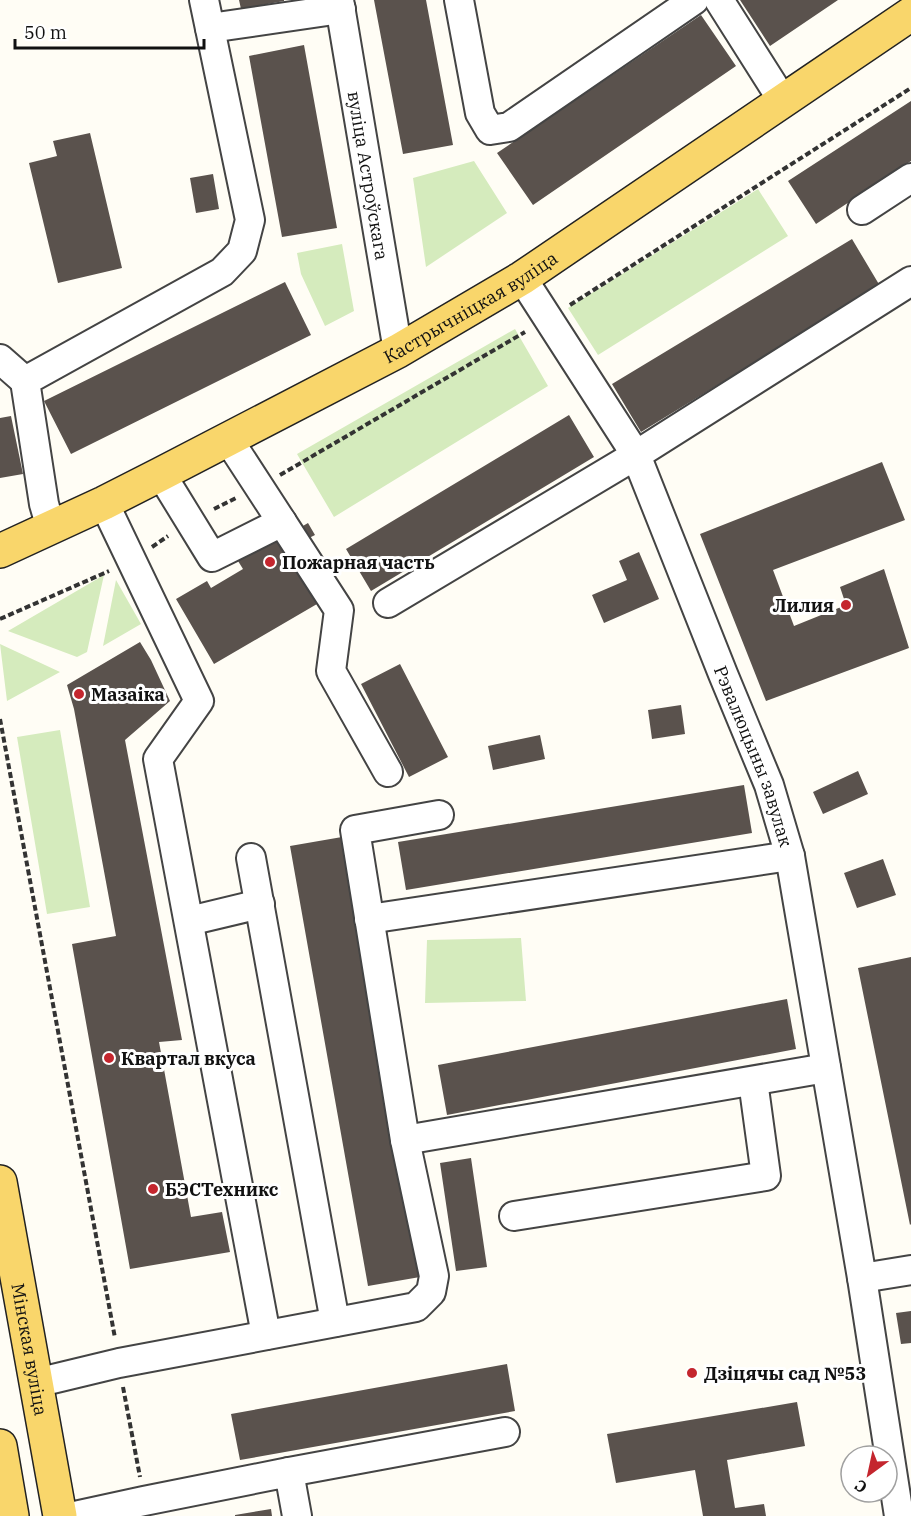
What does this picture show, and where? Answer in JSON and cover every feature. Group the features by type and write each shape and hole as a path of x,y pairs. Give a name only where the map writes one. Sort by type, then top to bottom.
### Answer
{"main road":[{"name":"Кастрычніцкая вуліца","path":"0,551 104,503 398,351 522,278 911,14"},
{"name":"Мінская вуліца","path":"0,1182 60,1516"},
{"path":"0,1446 12,1516"}],"street":[{"path":"25,381 222,272 242,251 250,220 204,0"},
{"path":"459,0 480,113 490,130 509,127 694,0"},
{"path":"719,0 783,101"},
{"path":"210,28 340,4"},
{"name":"вуліца Астроўскага","path":"340,4 398,351"},
{"path":"862,210 911,178"},
{"name":"Рэвалюцыны завулак","path":"522,278 636,455 769,785 790,856 862,1278 899,1516"},
{"path":"388,603 636,455 911,281"},
{"path":"0,359 25,381 44,504 51,528"},
{"path":"228,439 339,610 331,670 388,772"},
{"path":"161,474 212,557 282,522"},
{"path":"104,503 198,701 158,759 266,1335"},
{"path":"36,1383 119,1363 416,1307 431,1292 434,1276 405,1140 355,830 439,815"},
{"path":"369,920 790,856"},
{"path":"251,858 334,1322"},
{"path":"189,921 260,904"},
{"path":"405,1140 826,1068"},
{"path":"514,1216 766,1176 753,1081"},
{"path":"862,1278 911,1270"},
{"path":"75,1516 289,1472 505,1432"},
{"path":"289,1472 297,1516"}],"path":[{"path":"0,619 131,561 190,521 259,487 548,319 911,88"},
{"path":"0,719 144,1501"}],"green space":[{"path":"474,161 507,213 426,267 413,178"},
{"path":"758,189 788,236 598,355 568,308"},
{"path":"342,244 354,311 325,326 301,274 297,253"},
{"path":"515,329 548,386 334,517 297,454"},
{"path":"104,575 87,652 77,657 8,631"},
{"path":"116,580 141,624 103,646"},
{"path":"0,644 60,672 7,701"},
{"path":"60,730 90,907 47,914 17,737"},
{"path":"521,938 526,1001 425,1003 427,940"}],"building":[{"path":"239,0 284,0 284,1 241,9"},
{"path":"374,0 426,0 453,145 403,154"},
{"path":"740,0 838,0 770,46"},
{"path":"701,15 736,66 533,205 497,153"},
{"path":"304,45 337,228 282,237 249,56"},
{"path":"911,101 911,161 816,224 788,181"},
{"path":"90,133 122,268 58,283 29,163 57,156 53,141"},
{"path":"213,174 219,209 196,213 190,178"},
{"path":"852,239 880,286 641,432 612,384"},
{"path":"285,282 311,335 71,454 44,401"},
{"path":"569,415 594,457 371,591 346,549"},
{"path":"11,416 23,474 0,478 0,418"},
{"path":"882,462 905,520 773,570 794,626 846,605 840,587 884,569 909,648 766,701 700,534"},
{"path":"308,523 315,535 303,541 296,530"},
{"path":"278,537 317,604 214,664 176,599 207,581 211,588 243,569 238,561"},
{"path":"639,552 659,599 604,623 592,595 627,580 619,561"},
{"path":"140,642 170,701 125,740 182,1040 159,1042 191,1217 222,1212 230,1252 130,1269 72,944 116,936 74,709 67,685"},
{"path":"400,664 448,757 409,777 361,684"},
{"path":"681,705 685,734 652,739 648,710"},
{"path":"540,735 545,759 493,770 488,746"},
{"path":"858,771 868,794 823,814 813,792"},
{"path":"744,785 752,833 406,890 398,842"},
{"path":"342,837 420,1277 368,1286 290,846"},
{"path":"883,859 896,895 857,908 844,873"},
{"path":"911,957 911,1224 910,1225 858,968"},
{"path":"787,999 796,1049 447,1115 438,1065"},
{"path":"471,1158 487,1267 456,1271 440,1163"},
{"path":"911,1311 911,1343 901,1344 896,1313"},
{"path":"507,1364 515,1411 240,1460 231,1414"},
{"path":"797,1402 805,1446 727,1460 735,1508 764,1504 766,1516 703,1516 695,1470 616,1483 607,1434"},
{"path":"271,1509 272,1516 235,1516 235,1515"}],"place":[{"name":"Пожарная часть","path":"270,562"},
{"name":"Лилия","path":"846,605"},
{"name":"Мазаіка","path":"79,694"},
{"name":"Квартал вкуса","path":"109,1058"},
{"name":"БЭСТехникс","path":"153,1189"},
{"name":"Дзіцячы сад №53","path":"692,1373"}]}
